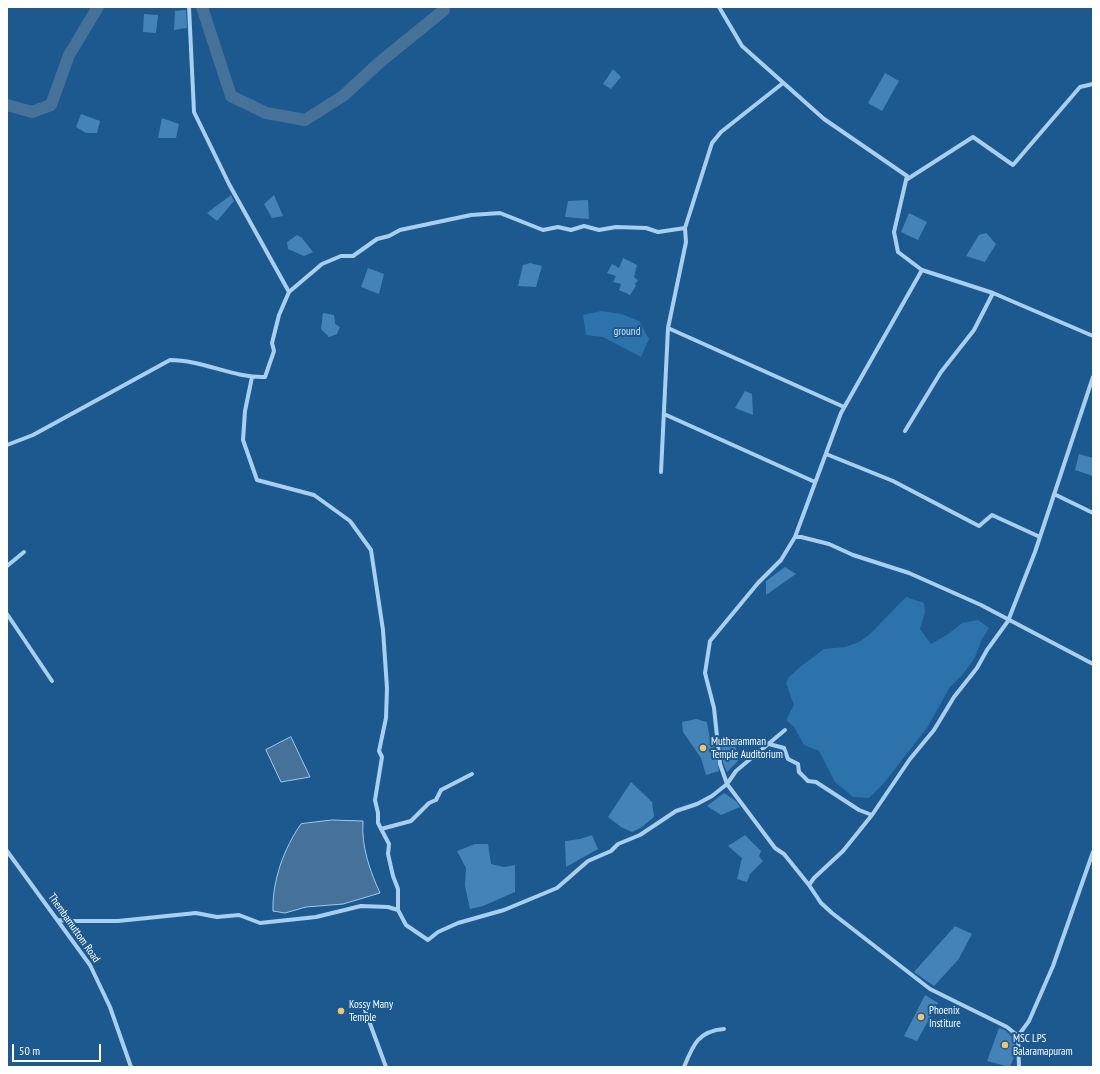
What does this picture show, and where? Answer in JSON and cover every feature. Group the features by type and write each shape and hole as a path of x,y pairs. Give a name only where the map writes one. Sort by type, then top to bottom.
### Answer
{"street":[{"path":"189,7 194,112 229,184 289,292"},
{"path":"719,7 742,46 783,83 824,119 907,176 894,232 898,252 922,270 993,293 1093,336"},
{"path":"661,472 668,328 686,242 685,228 712,143 721,132 783,83"},
{"path":"906,180 973,137 1013,165 1080,87 1093,84"},
{"path":"7,445 33,435 170,360 187,360 252,377 266,377 274,351 272,343 279,315 289,292 322,264 341,256 353,256 377,239 400,230 471,215 500,214 543,230 558,228 571,230 584,226 599,230 616,227 646,228 658,232 685,228"},
{"path":"922,270 844,407 795,537 780,560 758,583 710,641 705,673 714,708 720,764 727,784 775,848 784,854 809,885 821,903 917,981 953,1002 1007,1026 1018,1036"},
{"path":"905,431 941,372 974,330 993,293"},
{"path":"668,328 844,407"},
{"path":"252,377 245,411 243,440 257,480 314,495 350,521 371,550 382,630 387,688 386,718 379,751 382,758 375,800 378,823 389,844 388,854 398,889 398,910 406,925 428,940 438,932 458,923 517,906 557,888 588,862 611,851 618,844 640,834 676,811 697,804 712,796 727,784 736,770 785,730"},
{"path":"809,885 814,878 843,851 872,815 910,759 934,730 954,697 977,668 987,650 1008,620 1040,538 1093,377"},
{"path":"664,414 815,482"},
{"path":"826,454 893,481 979,526 992,515 1040,538"},
{"path":"1054,494 1093,513"},
{"path":"795,537 801,536 829,544 853,555 909,573 981,605 1093,664"},
{"path":"7,566 24,552"},
{"path":"7,614 52,681"},
{"path":"769,744 784,748 788,759 798,764 799,772 808,781 816,782 859,810 872,815"},
{"path":"381,829 410,821 429,803 436,800 441,790 472,774"},
{"name":"Thembamuttom Road","path":"7,852 90,965 110,1007 131,1067"},
{"path":"1019,1067 1018,1036 1029,1021 1053,966 1093,852"},
{"path":"57,920 118,921 154,916 196,913 217,917 239,915 260,923 316,918 361,906 388,907 398,910"},
{"path":"365,1010 386,1067"},
{"path":"684,1067 695,1043 711,1030 724,1029"}],"green space":[{"name":"ground","path":"601,311 622,314 639,321 649,339 641,357 603,337 586,335 583,315"},
{"path":"906,597 924,603 925,612 920,629 931,644 948,634 962,623 978,620 989,628 982,639 975,657 963,674 950,687 927,728 884,783 869,798 853,797 835,782 819,751 804,745 794,727 786,720 794,705 786,683 789,677 800,667 824,649 845,647 859,642 870,634"}],"shaded area":[{"path":"291,737 310,777 281,782 266,750"},
{"path":"332,820 363,821 363,840 367,858 380,893 343,904 306,907 285,913 273,911 273,900 280,865 295,833 301,824"}],"building":[{"path":"186,10 187,28 174,30 175,11"},
{"path":"144,14 158,15 156,33 143,32"},
{"path":"613,69 621,77 611,89 603,84"},
{"path":"885,73 899,81 882,111 868,103"},
{"path":"81,114 100,121 97,133 86,133 76,127"},
{"path":"162,118 179,124 176,138 158,138"},
{"path":"231,195 234,201 217,221 207,213"},
{"path":"274,195 283,216 272,218 264,204"},
{"path":"588,200 589,219 565,217 568,201"},
{"path":"909,213 927,222 918,240 901,232"},
{"path":"986,233 996,244 985,262 966,256 979,235"},
{"path":"297,235 302,238 313,252 304,256 288,249 287,242"},
{"path":"623,258 637,265 634,277 638,280 635,283 636,286 630,295 619,290 621,284 613,282 616,276 607,273 612,264 619,268"},
{"path":"530,263 542,266 536,287 518,286 523,265"},
{"path":"368,268 384,274 379,294 361,287"},
{"path":"323,313 334,315 335,324 340,327 337,334 329,337 321,329"},
{"path":"745,391 752,394 753,415 735,408"},
{"path":"1079,454 1093,458 1093,476 1075,470"},
{"path":"785,567 796,574 766,595 766,581"},
{"name":"Mutharamman Temple Auditorium","path":"696,719 707,722 711,746 714,745 719,771 706,775 701,758 683,732 682,722"},
{"path":"735,742 738,761 727,772 723,763 721,744"},
{"path":"631,782 652,802 654,817 642,827 632,832 621,827 608,817"},
{"path":"724,793 736,801 740,807 721,815 707,806"},
{"path":"592,835 598,849 566,867 565,841 580,839"},
{"path":"745,835 761,851 759,856 763,861 750,874 747,882 737,879 742,858 728,846"},
{"path":"475,844 488,844 491,864 504,867 515,865 515,892 483,906 470,909 465,886 466,868 457,851"},
{"path":"955,926 972,934 958,960 934,986 914,972"},
{"name":"Phoenix Institure","path":"925,995 938,1003 917,1041 904,1036"},
{"name":"MSC LPS Balaramapuram","path":"999,1028 1005,1030 1015,1040 1015,1054 1010,1067 987,1061"}],"waterway":[{"path":"7,105 32,112 51,105 69,55 98,7"},
{"path":"202,7 231,96 266,113 305,120 343,96 380,62 444,10 444,7"}],"place":[{"name":"Mutharamman Temple Auditorium","path":"703,748"},
{"name":"Kossy Many Temple","path":"341,1011"},
{"name":"Phoenix Institure","path":"921,1017"},
{"name":"MSC LPS Balaramapuram","path":"1005,1045"}]}
